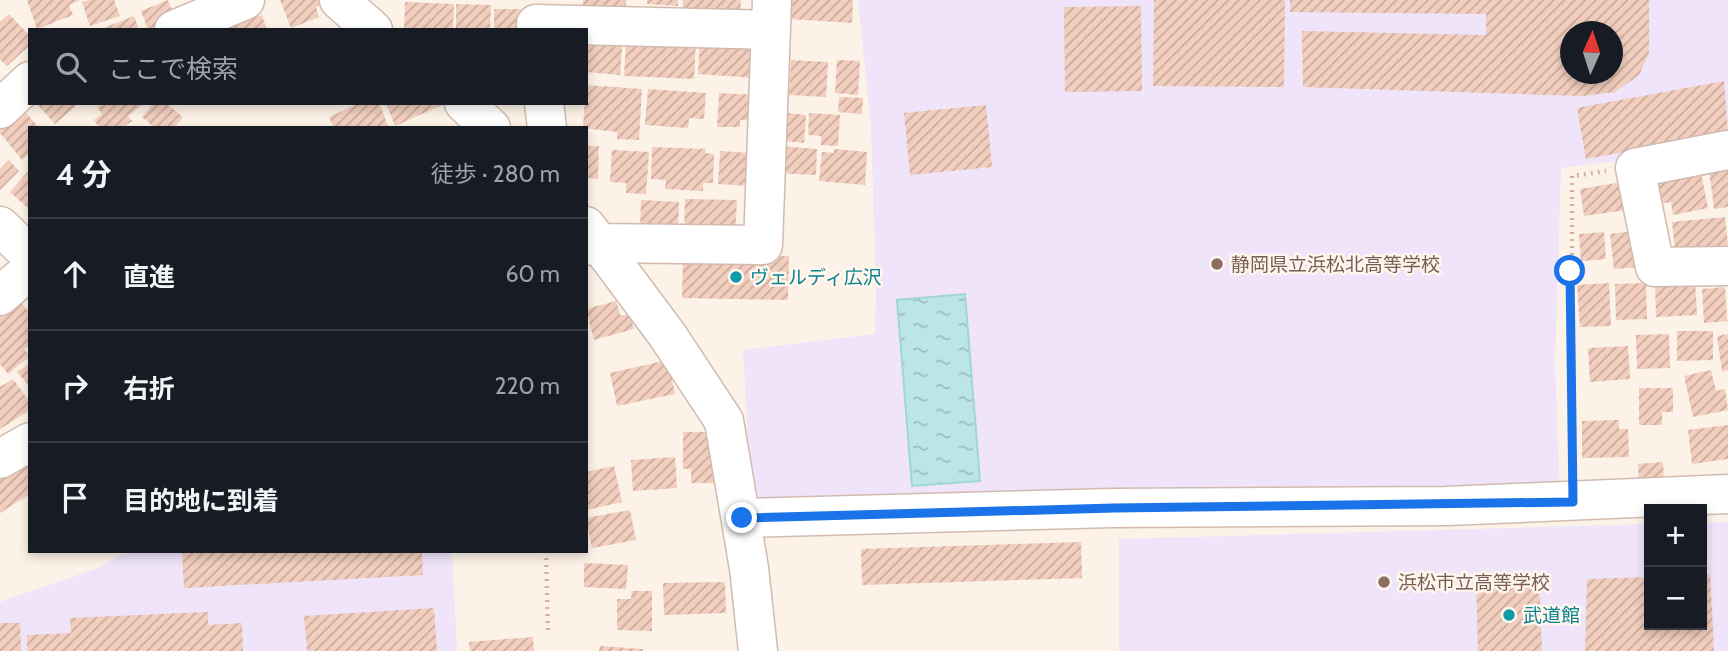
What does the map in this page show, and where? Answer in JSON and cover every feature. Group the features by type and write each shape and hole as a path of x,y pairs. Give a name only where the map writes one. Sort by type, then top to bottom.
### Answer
{"street":[{"path":"179,28 245,0"},
{"path":"339,0 371,28"},
{"path":"535,18 772,15 763,244 591,238"},
{"path":"0,109 28,83"},
{"path":"466,105 490,126"},
{"path":"544,105 547,126"},
{"path":"1728,150 1635,167 1655,267 1728,265"},
{"path":"591,238 724,421 742,518 758,651"},
{"path":"0,296 23,250"},
{"path":"0,459 28,443"},
{"path":"742,518 1114,508 1573,502 1728,494"}],"path":[{"path":"1573,502 1572,176 1635,167"},
{"path":"546,553 548,634"}],"shaded area":[{"name":"静岡県立浜松北高等学校","path":"858,0 1728,0 1728,146 1561,168 1555,364 1560,496 752,516 743,350 875,334 871,126"},
{"name":"浜松市立高等学校","path":"1728,522 1728,651 1119,651 1119,539 1644,524 1644,630 1707,630 1707,523"},
{"path":"124,553 452,553 457,651 0,651 0,602 101,567"}],"water":[{"path":"965,294 980,481 912,486 897,300"}],"building":[{"path":"27,0 80,0 69,5 73,15 37,28"},
{"path":"114,0 120,16 90,26 82,2"},
{"path":"168,0 177,25 169,28 147,28 141,11"},
{"path":"280,0 324,0 325,3 316,7 319,17 291,28"},
{"path":"583,0 626,0 625,17 583,8"},
{"path":"647,0 678,0 678,6 647,4"},
{"path":"683,0 741,0 740,17 682,11"},
{"path":"790,0 853,0 852,23 789,19"},
{"path":"1154,0 1285,0 1284,87 1153,86"},
{"path":"1290,0 1649,0 1649,53 1639,75 1615,92 1582,96 1303,87 1302,31 1486,35 1486,14 1290,12"},
{"path":"405,2 454,4 453,28 404,28"},
{"path":"456,4 491,5 490,28 456,28"},
{"path":"1141,6 1142,91 1065,92 1064,7"},
{"path":"494,9 521,9 525,28 494,28"},
{"path":"9,14 28,34 28,47 7,66 0,59 0,22"},
{"path":"262,15 266,28 222,28"},
{"path":"134,16 138,28 106,28"},
{"path":"588,32 623,35 620,75 588,72"},
{"path":"700,39 746,42 745,49 759,50 756,78 698,74"},
{"path":"626,41 696,42 694,79 624,76"},
{"path":"791,60 828,62 826,97 789,95"},
{"path":"837,60 860,61 858,95 835,93"},
{"path":"1724,81 1728,133 1586,159 1577,108"},
{"path":"588,85 642,89 639,140 617,139 617,132 583,126 585,105 588,105"},
{"path":"648,89 706,93 704,119 689,118 688,128 645,125"},
{"path":"719,93 758,95 757,121 740,120 740,127 717,127"},
{"path":"839,97 863,98 862,114 838,112"},
{"path":"38,105 77,105 55,124"},
{"path":"142,105 128,116 132,121 125,126 98,126 94,120 102,114 97,107"},
{"path":"151,105 168,105 183,117 176,126 153,126 142,117"},
{"path":"356,105 380,105 388,126 333,126 329,117"},
{"path":"387,105 442,105 395,126"},
{"path":"986,105 992,167 910,175 904,113"},
{"path":"23,109 37,126 28,126 28,155 22,160 0,133 0,127"},
{"path":"787,113 806,115 804,143 785,141"},
{"path":"809,113 840,115 838,146 821,145 821,136 808,135"},
{"path":"588,146 599,146 598,179 588,178"},
{"path":"777,146 817,149 816,175 776,173"},
{"path":"652,147 706,149 705,153 714,154 713,183 703,183 703,191 665,189 666,180 651,179"},
{"path":"834,149 867,152 865,185 819,181 822,152 834,153"},
{"path":"612,150 649,152 646,194 626,193 626,183 610,182"},
{"path":"720,151 750,153 748,186 718,184"},
{"path":"9,160 19,171 0,190 0,169"},
{"path":"1700,168 1708,208 1673,215 1671,202 1658,204 1653,176"},
{"path":"1728,168 1728,207 1714,209 1709,170"},
{"path":"28,171 28,208 10,192"},
{"path":"1622,182 1626,210 1584,216 1580,189"},
{"path":"685,199 737,200 735,235 684,233"},
{"path":"641,200 679,202 678,234 640,232"},
{"path":"1725,217 1728,245 1675,250 1672,222"},
{"path":"1635,231 1639,267 1614,269 1610,234"},
{"path":"1604,232 1606,259 1581,261 1579,234"},
{"name":"ヴェルディ広沢","path":"683,254 789,256 788,300 682,298"},
{"path":"1695,279 1697,315 1656,317 1655,281"},
{"path":"1609,283 1611,326 1580,327 1577,285"},
{"path":"1646,283 1647,319 1616,320 1615,284"},
{"path":"1725,287 1727,321 1704,323 1702,289"},
{"path":"16,297 28,311 28,346 24,349 28,358 8,374 0,364 0,311"},
{"path":"616,301 620,315 630,315 634,329 594,340 588,308"},
{"path":"1677,331 1713,331 1713,360 1677,361"},
{"path":"1669,334 1670,368 1637,369 1636,335"},
{"path":"1728,334 1728,370 1722,371 1717,336"},
{"path":"1628,346 1630,379 1590,382 1588,348"},
{"path":"668,360 675,394 617,406 610,373"},
{"path":"28,364 28,385 17,372"},
{"path":"1711,370 1716,391 1725,389 1728,410 1693,417 1684,376"},
{"path":"13,379 28,399 28,411 0,429 0,387"},
{"path":"1639,388 1673,388 1673,412 1662,412 1662,425 1639,425"},
{"path":"1619,420 1619,429 1628,429 1629,457 1582,458 1582,421"},
{"path":"1728,425 1728,459 1692,464 1688,430"},
{"path":"683,432 711,432 720,483 691,483 691,469 683,469"},
{"path":"675,457 677,488 633,491 631,460"},
{"path":"25,462 28,466 28,495 0,513 0,472"},
{"path":"1663,462 1664,483 1639,485 1638,464"},
{"path":"614,466 622,502 588,510 588,472"},
{"path":"630,510 636,540 592,548 588,518"},
{"path":"1081,542 1082,578 862,585 861,549"},
{"path":"182,553 422,553 423,575 184,588"},
{"path":"584,563 628,565 626,589 584,587"},
{"path":"1707,574 1710,574 1714,651 1585,651 1587,579 1644,577 1644,630 1707,630"},
{"name":"武道館","path":"1539,577 1542,651 1478,651 1476,579"},
{"path":"725,582 726,613 664,615 663,583"},
{"path":"632,591 652,591 652,631 617,630 617,599 631,599"},
{"path":"434,608 437,651 307,651 304,616"},
{"path":"208,612 208,625 242,623 243,651 27,651 27,635 71,633 70,618"},
{"path":"0,623 20,623 21,651 0,651"},
{"path":"533,637 534,651 470,651 469,642"},
{"path":"600,646 643,649 643,651 599,651"}],"place":[{"name":"静岡県立浜松北高等学校","path":"1217,264"},
{"name":"ヴェルディ広沢","path":"736,277"},
{"name":"浜松市立高等学校","path":"1384,582"},
{"name":"武道館","path":"1509,615"}],"route":[{"path":"742,518 1114,508 1447,506 1573,502 1570,271"}]}
